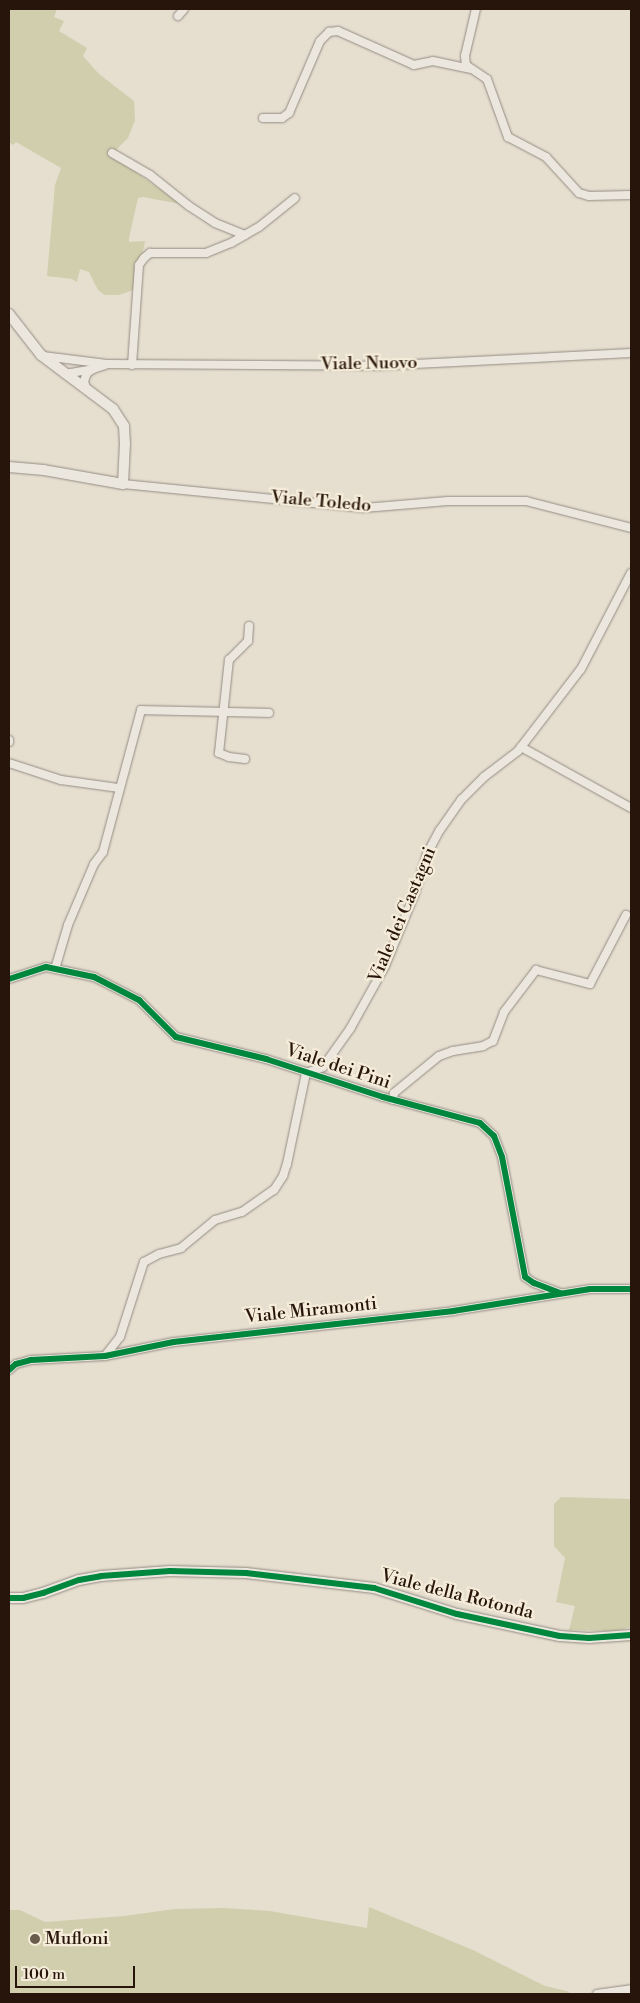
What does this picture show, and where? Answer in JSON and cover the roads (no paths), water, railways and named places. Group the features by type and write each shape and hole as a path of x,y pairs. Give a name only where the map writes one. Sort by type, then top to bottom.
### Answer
{"street":[{"path":"178,16 184,9"},
{"path":"476,9 465,56 466,64 470,69 487,80 508,137 546,157 572,188 589,196 631,194"},
{"path":"263,118 282,118 289,113 320,41 329,32 338,31 414,65 433,61 470,69"},
{"path":"112,153 150,175 189,206 215,223 245,235"},
{"path":"132,365 139,265 144,258 150,253 206,253 259,227 295,198"},
{"path":"9,314 41,355 113,409 124,426 123,484"},
{"name":"Viale Nuovo","path":"41,355 78,362 132,365 375,366 631,353"},
{"path":"65,374 78,362"},
{"name":"Viale Nuovo","path":"65,374 93,369 107,364"},
{"path":"86,388 84,381 93,369"},
{"name":"Viale Toledo","path":"9,467 44,470 123,484 364,508 448,501 526,501 631,528"},
{"name":"Viale dei Castagni","path":"306,1073 323,1067 350,1029 385,966 415,893 427,854 440,830 462,799 484,777 521,747 581,669 631,573"},
{"path":"245,759 229,757 219,753 229,660 248,642 248,626"},
{"path":"55,969 68,925 94,864 104,852 119,788 134,743 141,710 269,712"},
{"path":"521,747 631,808"},
{"path":"9,763 61,780 119,788"},
{"path":"393,1100 394,1093 439,1056 453,1051 483,1046 493,1041 504,1012 536,970 590,984 626,915"},
{"name":"Viale dei Pini","path":"9,979 46,967 94,977 139,1000 176,1037 266,1059 393,1100 480,1123 494,1136 502,1157 525,1277 534,1283 560,1293"},
{"path":"105,1356 120,1337 144,1262 159,1254 181,1248 215,1220 242,1212 274,1190 283,1176 287,1164 306,1073"},
{"name":"Viale Miramonti","path":"9,1370 16,1364 31,1360 105,1356 174,1342 453,1311 590,1289 631,1289"},
{"name":"Viale della Rotonda","path":"9,1598 23,1598 44,1593 78,1580 100,1576 170,1571 246,1573 374,1588 457,1614 560,1636 589,1638 631,1635"},
{"path":"597,1994 631,1989"}],"place":[{"name":"Mufloni","path":"35,1939"}]}
